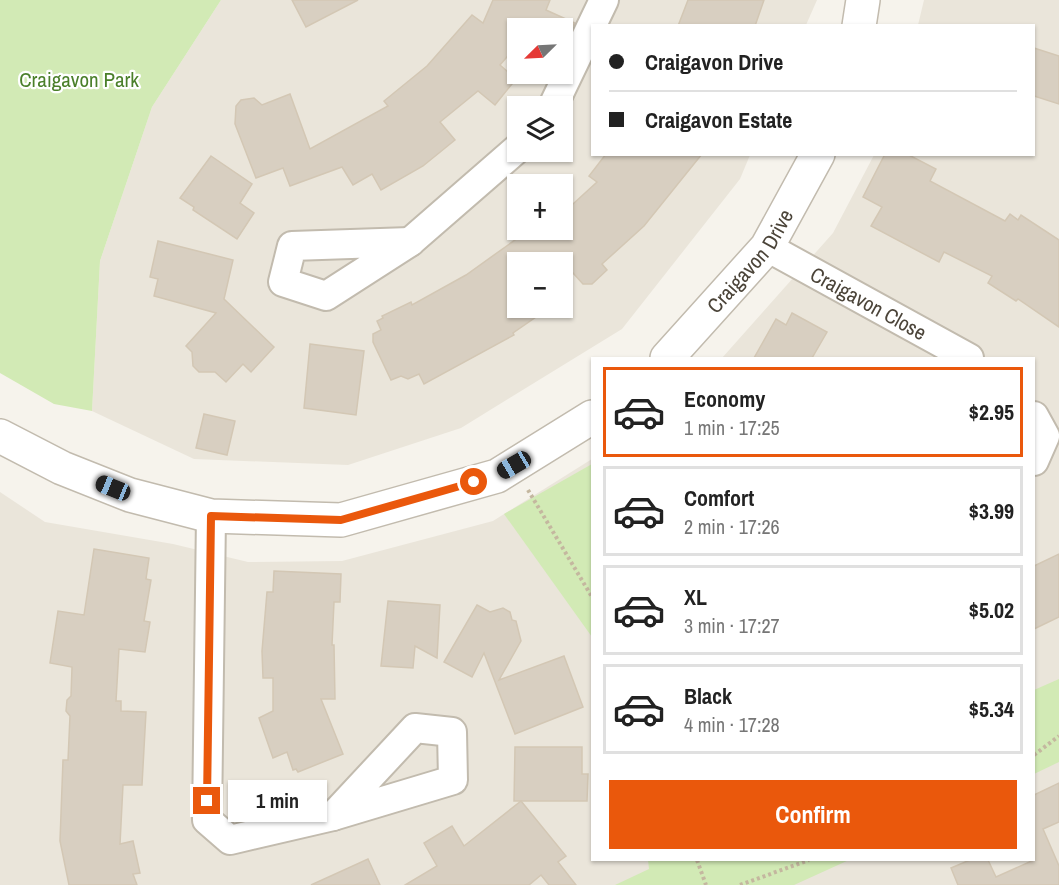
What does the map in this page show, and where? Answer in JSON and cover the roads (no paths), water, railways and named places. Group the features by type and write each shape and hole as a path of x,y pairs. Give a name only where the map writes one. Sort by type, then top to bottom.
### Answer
{"street":[{"path":"592,24 604,0"},
{"path":"860,24 863,0"},
{"path":"558,96 591,27"},
{"name":"Craigavon Drive","path":"668,357 767,247 817,156"},
{"path":"410,242 507,158"},
{"name":"Craigavon Close","path":"767,247 967,357"},
{"path":"0,436 62,468 130,495 211,516 341,520 497,476 591,418"},
{"path":"1035,418 1045,436 1035,459"},
{"path":"211,516 207,820 230,840 333,816"}],"park label":[{"name":"Craigavon Park","path":"79,79"}]}
